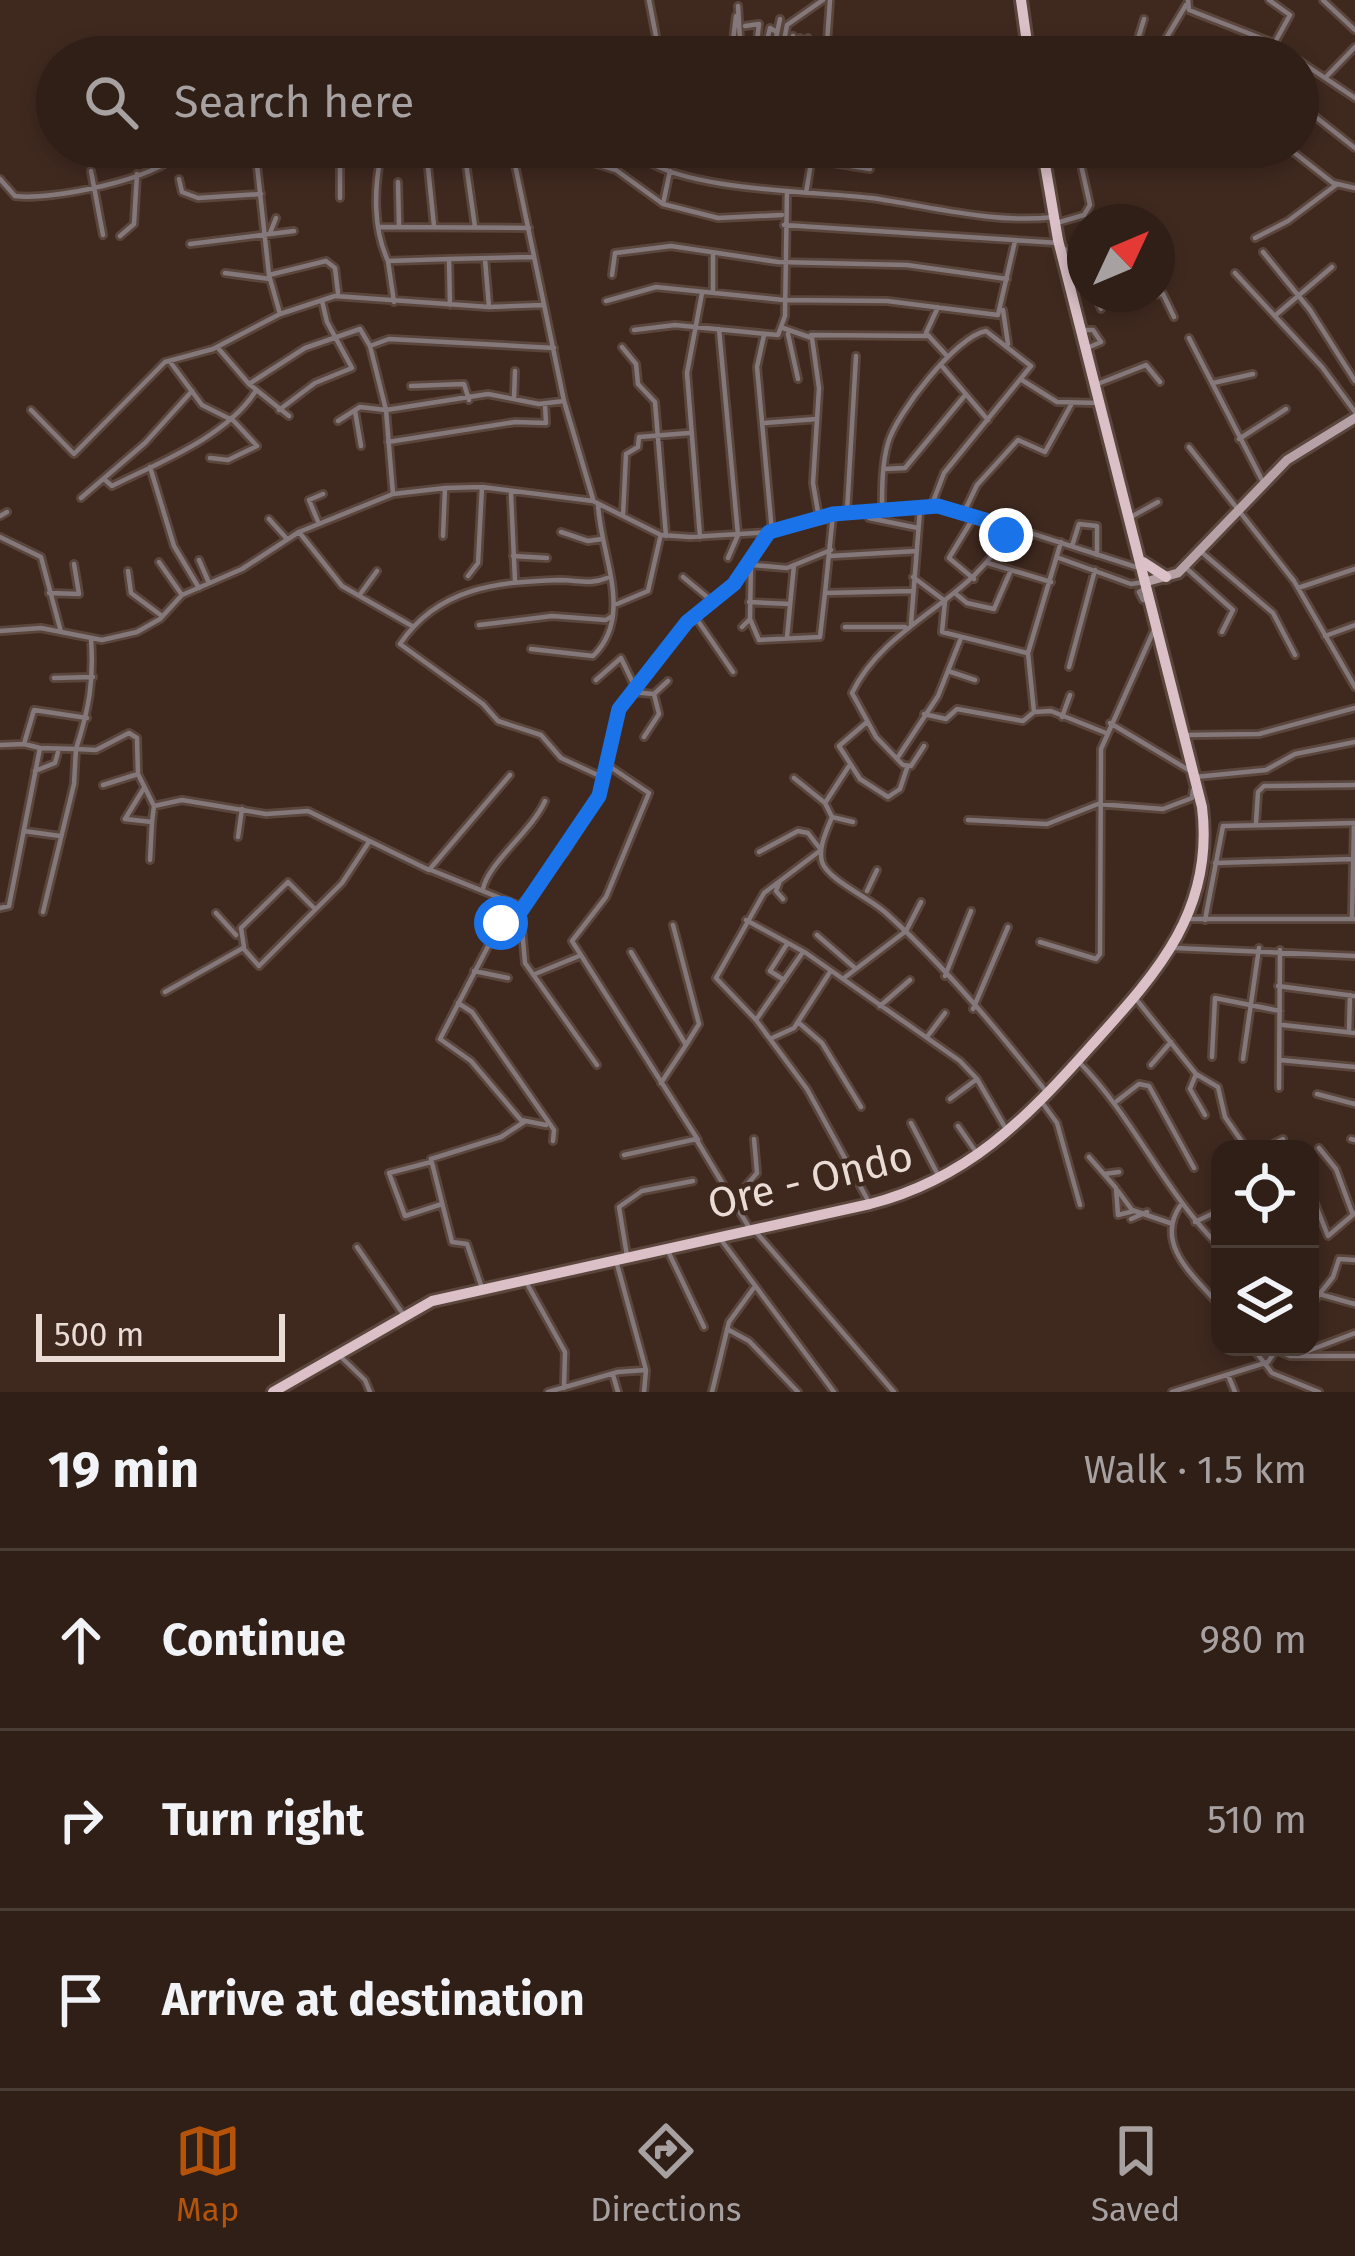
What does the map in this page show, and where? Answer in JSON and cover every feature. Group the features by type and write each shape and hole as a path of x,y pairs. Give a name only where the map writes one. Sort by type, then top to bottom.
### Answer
{"main road":[{"path":"1021,0 1027,36"},
{"name":"Ore - Ondo","path":"273,1392 404,1314 482,1288 870,1204 940,1180 1009,1134 1136,999 1175,948 1189,919 1205,840 1185,735 1080,331 1046,168"},
{"path":"1148,589 1185,567 1263,482 1355,415"},
{"path":"1142,564 1164,578"}],"street":[{"path":"649,0 656,36"},
{"path":"789,36 787,25 826,0"},
{"path":"826,0 826,36"},
{"path":"1269,0 1290,15 1278,36"},
{"path":"1323,0 1355,30"},
{"path":"1169,36 1187,3 1257,36"},
{"path":"738,6 742,36"},
{"path":"734,36 736,16"},
{"path":"769,36 770,28 776,32 780,19"},
{"path":"1139,36 1144,19"},
{"path":"742,25 759,24 758,36"},
{"path":"1326,77 1355,47"},
{"path":"1319,73 1355,98"},
{"path":"1319,120 1355,148"},
{"path":"0,179 19,197 95,185 157,168"},
{"path":"257,168 269,277 280,314"},
{"path":"340,168 340,198"},
{"path":"380,168 376,204 394,302"},
{"path":"428,168 434,226"},
{"path":"467,168 475,227"},
{"path":"514,168 564,401 596,503 615,604 597,655 531,649"},
{"path":"606,168 663,204 718,218 782,215"},
{"path":"662,168 922,209 1055,220 1089,209 1081,168"},
{"path":"806,193 811,168"},
{"path":"863,168 870,169"},
{"path":"1314,168 1336,185 1355,188"},
{"path":"114,171 116,180"},
{"path":"663,204 670,171"},
{"path":"91,172 103,235"},
{"path":"120,236 134,224 136,174"},
{"path":"178,179 182,192 198,198 261,194"},
{"path":"398,182 399,226"},
{"path":"1255,238 1288,221 1336,185"},
{"path":"634,330 694,326 778,334 787,191"},
{"path":"265,237 275,230 276,218"},
{"path":"784,225 1059,241 1067,251"},
{"path":"380,227 529,228"},
{"path":"190,244 294,231"},
{"path":"1008,344 1003,310 1015,241"},
{"path":"612,275 615,253 671,246 785,262 907,265 1007,279"},
{"path":"1262,252 1299,295 1355,380"},
{"path":"713,253 713,292"},
{"path":"388,261 533,257"},
{"path":"485,258 489,307"},
{"path":"449,259 449,305"},
{"path":"225,273 269,277 326,261 335,268 339,295"},
{"path":"1276,315 1332,267"},
{"path":"1235,273 1276,315 1355,415"},
{"path":"606,301 651,287 783,300 874,300 987,316 1003,310"},
{"path":"700,537 687,374 702,291"},
{"path":"31,410 74,454 149,375 171,360 218,347 280,314 339,295 489,307 543,305"},
{"path":"279,410 315,383 352,368 322,301"},
{"path":"938,307 926,326 928,336 948,357"},
{"path":"1172,312 1174,317"},
{"path":"986,331 987,316"},
{"path":"782,326 798,380"},
{"path":"249,384 336,335 360,329 370,346 386,410 393,494"},
{"path":"719,329 738,535 728,558"},
{"path":"932,507 944,473 1022,380 1030,363 986,331"},
{"path":"882,510 884,469 893,431 940,364 986,331"},
{"path":"597,1065 525,963 517,917 520,906 579,832 609,766 615,715 694,615 751,561 770,532 757,367 764,334"},
{"path":"788,334 928,336"},
{"path":"811,335 819,388 813,483 819,518"},
{"path":"1189,338 1263,482"},
{"path":"370,346 389,339 554,348"},
{"path":"218,347 254,392 289,416"},
{"path":"615,604 648,591 663,537 655,402 638,384 636,364 622,347"},
{"path":"847,513 856,356"},
{"path":"171,360 208,410 230,418 258,441 257,446 228,460 210,458"},
{"path":"940,364 988,420"},
{"path":"1095,385 1144,365 1160,382"},
{"path":"514,398 515,371"},
{"path":"1213,383 1253,374"},
{"path":"1022,380 1071,405 1099,403"},
{"path":"411,386 464,385 469,400"},
{"path":"81,498 192,391"},
{"path":"104,479 112,486 150,467 230,418 254,392"},
{"path":"338,421 369,406 386,410 491,394 545,404 564,401"},
{"path":"884,469 905,468 967,394"},
{"path":"388,442 515,422 546,423 545,404"},
{"path":"964,512 974,489 1018,440 1045,452 1071,405"},
{"path":"1240,439 1286,409"},
{"path":"355,411 361,446"},
{"path":"762,424 790,417 817,419"},
{"path":"622,516 626,454 638,447 641,435 689,434"},
{"path":"1189,447 1298,588 1355,688"},
{"path":"150,467 174,546 199,589"},
{"path":"468,576 478,563 482,487"},
{"path":"0,632 35,627 91,639 137,632 162,617 182,595 299,532 393,494 445,488 482,487 596,503 663,537 770,532 833,514 932,507 1142,564"},
{"path":"443,536 445,488"},
{"path":"320,524 309,500 323,494"},
{"path":"512,494 514,581"},
{"path":"1129,518 1158,502"},
{"path":"910,625 920,509"},
{"path":"751,561 750,619 758,639 820,637 833,514"},
{"path":"974,579 950,558 975,515"},
{"path":"869,518 918,528"},
{"path":"269,519 287,539"},
{"path":"1072,546 1079,524 1097,526 1097,555"},
{"path":"907,768 867,722 854,698 854,687 910,625 974,579 1009,527"},
{"path":"299,532 342,586 413,627"},
{"path":"561,532 588,542 602,538"},
{"path":"0,537 40,557 62,632"},
{"path":"1034,712 1028,653 1061,542"},
{"path":"1199,550 1273,613 1295,655"},
{"path":"751,561 760,569 794,565 830,553 917,551"},
{"path":"513,556 547,558"},
{"path":"1058,557 1148,589"},
{"path":"200,560 210,584"},
{"path":"159,562 182,595"},
{"path":"988,563 1051,582"},
{"path":"49,593 79,594 74,564"},
{"path":"787,639 794,565"},
{"path":"1185,567 1233,610 1222,632"},
{"path":"1298,588 1355,569"},
{"path":"956,594 967,604 994,609 1011,570"},
{"path":"1069,667 1095,570"},
{"path":"361,593 377,571"},
{"path":"128,572 131,593 162,617"},
{"path":"682,577 712,601"},
{"path":"604,778 571,764 544,737 498,722 483,704 407,654 400,644 413,627 450,598 514,581 607,578"},
{"path":"914,578 945,602"},
{"path":"825,593 912,591"},
{"path":"749,602 790,604"},
{"path":"945,602 939,630 1028,653"},
{"path":"694,615 733,672"},
{"path":"479,625 528,617 605,620 613,616"},
{"path":"742,627 750,619"},
{"path":"845,627 910,625"},
{"path":"1040,942 1100,957 1097,804 1106,734 1156,625"},
{"path":"1325,636 1355,625"},
{"path":"893,756 906,750 961,638"},
{"path":"43,912 76,749 87,718 93,677 91,639"},
{"path":"596,680 621,658 633,690"},
{"path":"1344,674 1355,669"},
{"path":"948,671 974,680"},
{"path":"54,678 93,677"},
{"path":"654,694 668,681"},
{"path":"633,690 654,694"},
{"path":"644,737 658,714 654,694"},
{"path":"1063,717 1070,694"},
{"path":"1185,735 1259,734 1355,708"},
{"path":"924,714 946,718 957,709 981,710 1023,721 1034,712 1063,717 1106,734"},
{"path":"24,745 34,710 87,718"},
{"path":"867,722 839,746 849,766 888,797 900,789 907,768 924,746"},
{"path":"1110,723 1193,774 1266,770 1295,754 1355,742"},
{"path":"0,745 58,752 96,750 133,734 142,770 104,785"},
{"path":"0,908 9,906 40,748"},
{"path":"35,770 56,763 58,752"},
{"path":"609,766 649,794 606,897 572,938 751,1229 894,1392"},
{"path":"825,803 849,766"},
{"path":"138,774 154,806 150,860"},
{"path":"968,820 1047,824 1097,804 1166,809 1192,798 1193,774"},
{"path":"429,870 510,776"},
{"path":"794,778 825,803 832,817 822,862"},
{"path":"1256,824 1258,792 1264,786 1355,785"},
{"path":"144,788 125,819 152,822"},
{"path":"154,806 182,800 266,814 308,811 429,870 520,906"},
{"path":"483,889 545,801"},
{"path":"238,837 242,808"},
{"path":"832,817 853,822"},
{"path":"1189,919 1205,920 1354,919 1355,823 1223,826 1205,920"},
{"path":"759,852 803,830 821,850"},
{"path":"24,831 62,836"},
{"path":"216,914 226,919 259,966 342,883 369,842"},
{"path":"821,850 783,876 746,920 716,978 756,1020 807,1089 870,1204"},
{"path":"811,859 822,862 838,881 866,894 906,931 1044,1097 1057,1123 1080,1205"},
{"path":"1215,863 1353,859"},
{"path":"866,894 878,870"},
{"path":"783,876 776,888 783,899"},
{"path":"244,949 241,928 288,883 297,886 315,909"},
{"path":"844,978 906,931 921,902"},
{"path":"945,976 971,911"},
{"path":"517,917 501,923 441,1030 443,1045 471,1060 524,1122 546,1126"},
{"path":"746,920 844,978 927,1036 977,1079 1009,1134"},
{"path":"661,1083 699,1024 673,926"},
{"path":"973,1009 1008,927"},
{"path":"817,935 856,968"},
{"path":"784,980 770,971 788,943"},
{"path":"1175,948 1259,948 1355,956"},
{"path":"1244,1059 1259,948"},
{"path":"165,992 244,949"},
{"path":"1279,1088 1280,950"},
{"path":"631,952 686,1045"},
{"path":"756,1020 803,952"},
{"path":"535,974 581,956"},
{"path":"474,971 508,978"},
{"path":"770,1040 799,1022 830,972"},
{"path":"880,1006 910,980"},
{"path":"1278,986 1353,996 1352,1032 1281,1024"},
{"path":"1136,999 1196,1073 1218,1087 1225,1117 1241,1140"},
{"path":"1212,1057 1214,1000 1280,1011"},
{"path":"458,1003 472,1012 546,1126 556,1133 553,1141"},
{"path":"927,1036 946,1013"},
{"path":"799,1022 822,1043 861,1107"},
{"path":"1151,1065 1171,1042"},
{"path":"1280,1060 1355,1067"},
{"path":"1078,1061 1117,1102 1180,1206 1211,1238"},
{"path":"1196,1073 1190,1090 1205,1115"},
{"path":"950,1100 977,1079"},
{"path":"1117,1102 1139,1084 1149,1086 1194,1168"},
{"path":"1317,1094 1355,1104"},
{"path":"482,1288 467,1244 452,1242 431,1162 433,1156 508,1134 524,1122"},
{"path":"911,1123 940,1180"},
{"path":"958,1126 979,1157"},
{"path":"734,1200 757,1173 754,1139"},
{"path":"624,1155 698,1140"},
{"path":"1319,1148 1336,1168 1353,1216 1327,1236 1319,1215"},
{"path":"1089,1157 1133,1215"},
{"path":"431,1162 389,1173 405,1216 442,1204"},
{"path":"1099,1171 1119,1172"},
{"path":"644,1392 646,1370 621,1257 619,1207 642,1191 693,1181"},
{"path":"1118,1190 1118,1215 1147,1212 1170,1223"},
{"path":"1180,1206 1170,1223 1178,1258 1211,1296"},
{"path":"1195,1222 1211,1214"},
{"path":"719,1236 753,1289 834,1392"},
{"path":"357,1247 404,1314"},
{"path":"667,1247 704,1327"},
{"path":"1355,1260 1339,1259 1334,1277 1319,1294 1355,1304"},
{"path":"524,1278 565,1352 564,1388"},
{"path":"712,1392 727,1329 753,1289"},
{"path":"727,1329 749,1341 798,1392"},
{"path":"1319,1347 1355,1333"},
{"path":"338,1352 370,1391"},
{"path":"1319,1355 1355,1356"},
{"path":"1262,1356 1272,1373 1318,1392"},
{"path":"1172,1392 1271,1356"},
{"path":"548,1392 646,1370"},
{"path":"614,1375 618,1392"},
{"path":"1228,1375 1235,1392"},
{"path":"1284,1392 1288,1381"}],"route":[{"path":"501,923 517,917 520,906 565,852 592,809 609,766 619,709 687,622 742,575 769,532 833,514 946,506 1009,527 1006,535"}]}
